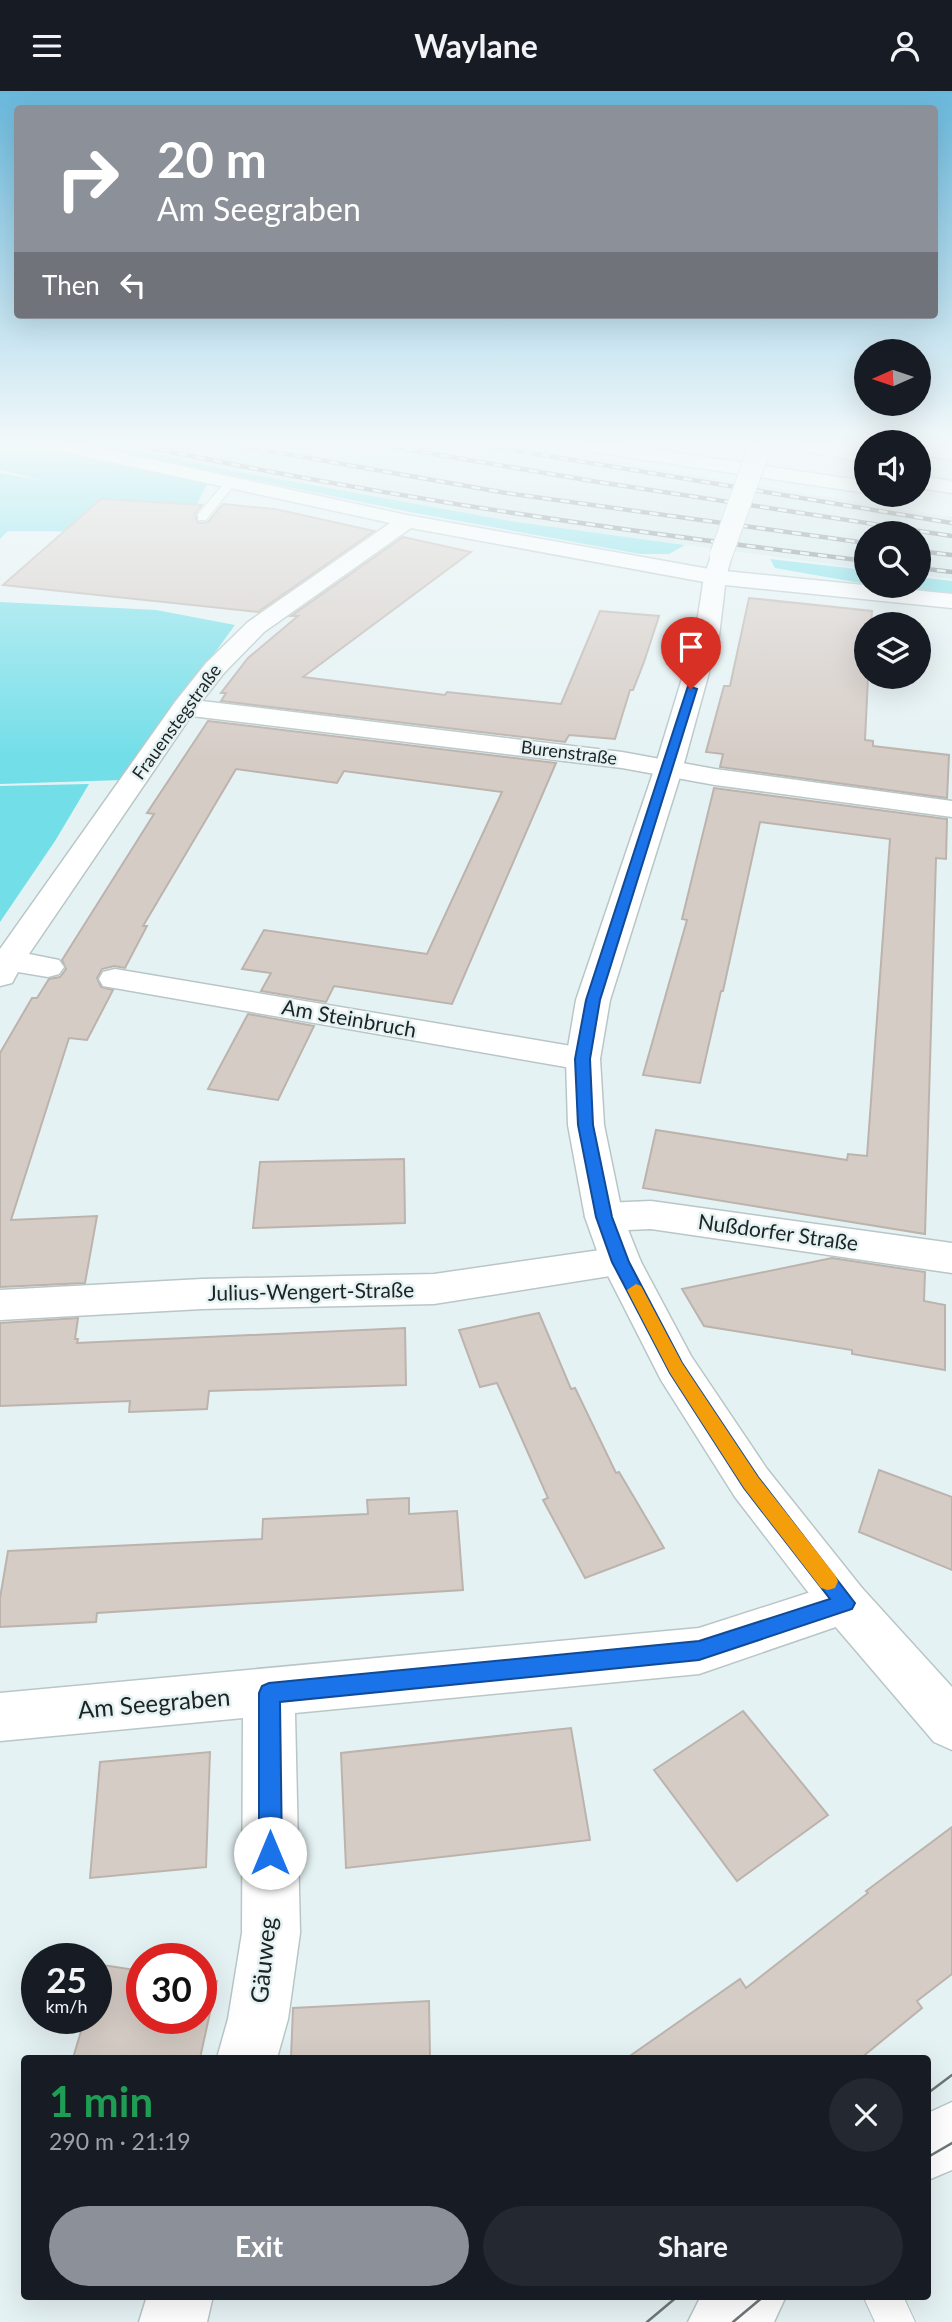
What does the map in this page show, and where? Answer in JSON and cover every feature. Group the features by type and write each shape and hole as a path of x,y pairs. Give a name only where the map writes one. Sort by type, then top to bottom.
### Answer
{"main road":[{"name":"Frauenstegstraße","path":"4,968 184,707 242,638 365,550"},
{"path":"611,550 952,601"},
{"path":"724,550 718,566 707,636 669,767 593,1000 583,1059 586,1125 604,1217 621,1262 676,1368 751,1483 845,1603 952,1725"},
{"name":"Burenstraße","path":"184,707 669,767 715,777 952,809"},
{"path":"4,968 48,967"},
{"name":"Am Steinbruch","path":"115,979 583,1059"},
{"name":"Nußdorfer Straße","path":"604,1217 651,1215 952,1258"},
{"name":"Julius-Wengert-Straße","path":"0,1305 202,1294 434,1289 621,1262"},
{"name":"Am Seegraben","path":"0,1717 699,1651 845,1603"},
{"name":"Gäuweg","path":"248,2055 258,2019 271,1933 269,1693"},
{"path":"931,2147 952,2133"},
{"path":"173,2322 179,2300"},
{"path":"722,2322 748,2300"}],"lane":[{"path":"885,2300 895,2322"}],"shaded area":[{"path":"619,550 676,550 669,554 640,554"},
{"path":"726,550 854,550 854,567"},
{"path":"931,550 952,550 952,579 931,576"},
{"path":"770,559 854,569 854,582 775,568"},
{"path":"931,578 952,581 952,594 931,592"},
{"path":"0,602 156,610 235,625 122,780 0,784"},
{"path":"89,784 55,841 0,922 0,786"}],"building":[{"path":"43,550 347,550 258,612 3,585"},
{"path":"384,550 471,552 303,677 445,695 447,692 561,704 600,611 659,616 644,662 633,690 630,690 615,739 569,735 565,742 221,701 226,693 221,693 248,658 298,616 291,616"},
{"path":"749,598 872,611 854,612 854,689 867,689 865,740 873,741 873,746 949,755 947,798 720,767 723,754 706,752 724,686 730,686"},
{"path":"208,721 556,763 452,1004 334,986 326,1002 261,991 271,973 242,969 264,930 427,954 502,792 344,771 337,783 236,769 143,926 147,926 125,968 114,966 102,969 97,978 101,987 113,990 87,1040 69,1038 11,1220 97,1216 85,1283 0,1287 0,1053 32,998 37,998 49,979 60,977 66,969 62,960 154,814 147,813"},
{"path":"714,788 947,819 946,859 936,858 925,1234 643,1188 656,1130 847,1160 848,1154 867,1156 890,839 760,822 700,1083 643,1075 687,920 682,919"},
{"path":"248,1014 314,1026 278,1100 208,1089"},
{"path":"404,1159 405,1223 253,1228 260,1162"},
{"path":"832,1258 925,1272 924,1301 945,1305 945,1370 852,1354 852,1350 704,1326 682,1289"},
{"path":"539,1313 571,1389 575,1388 616,1473 619,1472 664,1548 585,1578 543,1500 548,1498 497,1383 480,1387 459,1330"},
{"path":"78,1318 75,1339 78,1339 77,1343 405,1328 406,1385 209,1391 207,1409 129,1412 130,1401 0,1406 0,1323"},
{"path":"879,1470 952,1497 952,1570 859,1532"},
{"path":"409,1498 409,1514 457,1511 463,1590 97,1613 96,1622 0,1627 0,1598 8,1551 262,1539 263,1519 368,1514 367,1500"},
{"path":"743,1711 828,1815 737,1881 654,1770"},
{"path":"571,1728 590,1840 346,1868 341,1753"},
{"path":"210,1752 206,1867 90,1878 100,1762"},
{"path":"952,1827 952,1974 917,2001 922,2008 865,2055 631,2055 740,1979 746,1988 868,1893 866,1891"},
{"path":"112,1966 126,1969 126,2034 205,2034 201,2055 74,2055 80,2034 112,2034"},
{"path":"429,2001 430,2055 291,2055 293,2008"}],"tram line":[{"path":"931,2091 952,2075"},
{"path":"931,2155 952,2143"},
{"path":"647,2322 673,2300"},
{"path":"733,2322 759,2300"}],"railway":[{"path":"780,550 854,559"},
{"path":"931,552 952,555"},
{"path":"931,569 952,572"}],"slow traffic":[{"path":"636,1290 676,1368 751,1483 828,1581"}],"route":[{"path":"270,1853 269,1693 699,1651 845,1603 751,1483 676,1368 621,1262 604,1217 586,1125 583,1059 593,1000 669,767 691,689"}]}
